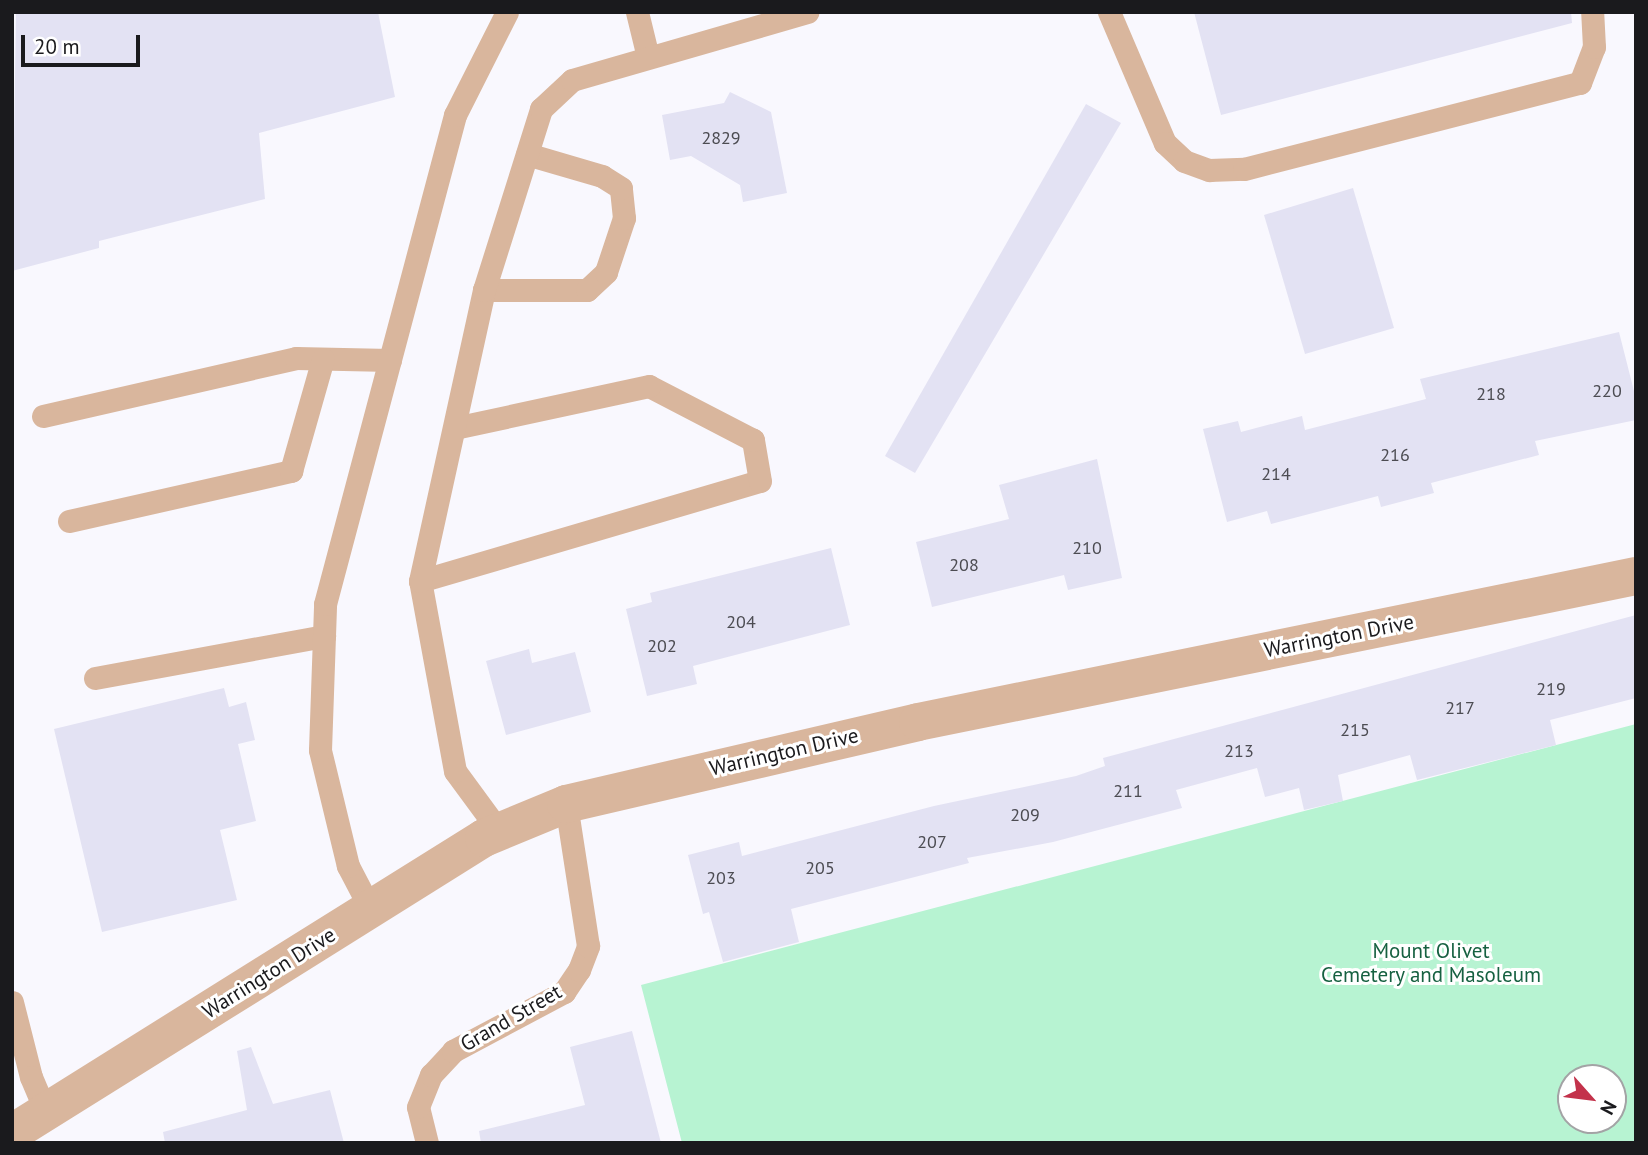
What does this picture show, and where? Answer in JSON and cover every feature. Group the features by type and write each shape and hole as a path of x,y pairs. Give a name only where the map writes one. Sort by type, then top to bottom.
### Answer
{"street":[{"name":"Warrington Drive","path":"12,1133 499,831 566,804 918,722 1636,576"}],"lane":[{"path":"371,910 348,866 320,750 325,604 455,115 507,12"},
{"path":"637,12 648,57"},
{"path":"499,831 455,771 420,581 484,290 541,109 572,80 807,12"},
{"path":"1109,12 1165,143 1184,161 1209,170 1244,169 1580,83 1594,47 1592,12"},
{"path":"484,290 587,290 606,272 624,218 621,188 602,176 527,154"},
{"path":"43,416 296,358 390,360"},
{"path":"69,521 291,471 323,359"},
{"path":"420,581 760,481 753,440 649,386 454,428"},
{"path":"95,678 324,636"},
{"name":"Grand Street","path":"427,1143 418,1107 431,1075 453,1051 564,992 579,970 587,946 566,804"},
{"path":"12,1002 20,1070 46,1112"}],"green space":[{"name":"Mount Olivet Cemetery and Masoleum","path":"1636,724 1636,1143 682,1143 641,985"}],"building":[{"path":"16,12 378,12 395,97 259,133 265,199 99,241 99,248 12,271"},
{"path":"1194,12 1571,12 1572,23 1221,115"},
{"path":"730,92 771,112 787,193 743,202 740,185 691,156 670,160 662,115 724,103"},
{"path":"1086,104 1121,123 915,473 885,456"},
{"path":"1353,188 1394,328 1305,354 1264,215"},
{"path":"1619,332 1636,399 1636,420 1535,441 1539,455 1431,483 1434,493 1381,507 1378,496 1271,524 1267,511 1227,522 1203,429 1238,421 1241,432 1302,416 1305,430 1426,399 1420,379"},
{"path":"1097,459 1122,578 1068,590 1064,575 932,607 916,542 1009,519 999,485"},
{"path":"831,548 850,625 693,666 697,684 647,696 626,609 652,602 650,593"},
{"path":"1636,615 1636,698 1550,720 1556,745 1417,780 1410,755 1338,775 1343,801 1304,810 1299,788 1265,797 1257,768 1176,790 1182,808 1053,842 967,858 969,863 791,909 799,942 723,962 709,912 703,914 688,855 739,842 742,856 934,806 1076,776 1105,766 1103,758"},
{"path":"529,649 532,663 575,652 591,712 506,735 486,661"},
{"path":"224,688 229,707 246,702 255,740 238,744 256,821 220,830 237,900 102,932 54,729"},
{"path":"632,1031 661,1143 481,1143 479,1131 585,1105 570,1047"},
{"path":"251,1047 273,1104 330,1090 344,1143 165,1143 163,1132 247,1110 237,1051"}]}
